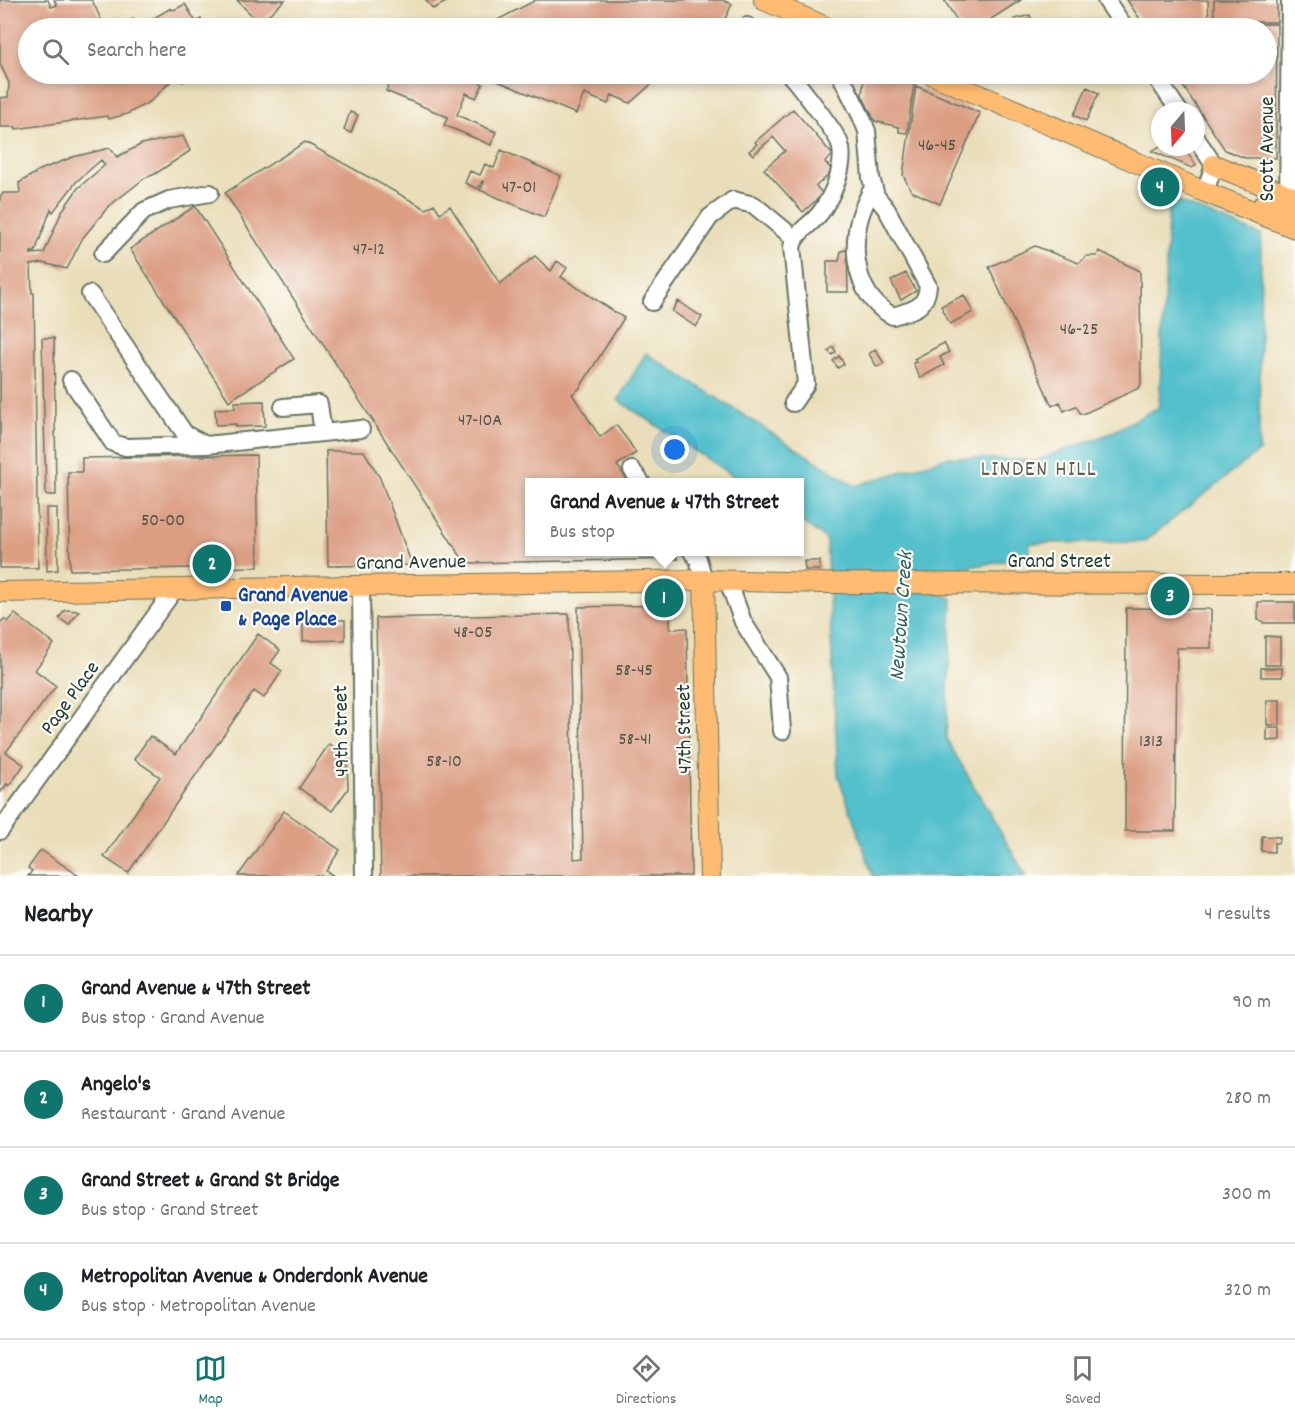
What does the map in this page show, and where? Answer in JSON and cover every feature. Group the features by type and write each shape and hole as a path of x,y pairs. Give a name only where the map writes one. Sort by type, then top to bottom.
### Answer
{"main road":[{"path":"770,1 806,18"},
{"path":"955,84 1205,192 1292,212"},
{"path":"1214,165 1292,212"},
{"name":"Grand Avenue","path":"0,592 704,580 822,583"},
{"name":"47th Street","path":"704,580 710,876"},
{"name":"Grand Street","path":"822,583 1295,584"}],"street":[{"path":"1106,0 1118,18"},
{"name":"Scott Avenue","path":"1290,0 1292,212"},
{"path":"793,403 806,384 806,369 796,304 792,247 794,238 822,211 835,185 841,163 840,143 796,84"},
{"path":"845,84 867,131 873,187 928,286 927,298 922,304 893,315 881,310 867,293 858,273 857,234 860,216 873,187"},
{"path":"1161,84 1173,102"},
{"path":"1205,152 1214,165 1205,192"},
{"path":"103,254 144,211 169,200 210,193"},
{"path":"652,302 710,217 734,200 754,205 794,238"},
{"path":"90,294 185,434 206,445"},
{"path":"71,380 113,444 125,447 206,445 361,429"},
{"path":"283,407 319,404 323,433"},
{"path":"695,556 704,580"},
{"path":"728,580 743,621 778,676 783,731"},
{"name":"49th Street","path":"361,586 364,876"},
{"name":"Page Place","path":"0,831 174,590"}],"water":[{"name":"Newtown Creek","path":"1169,198 1261,235 1259,451 1144,542 1030,543 1030,556 941,572 941,593 952,599 946,738 1026,876 873,876 838,775 826,539 804,524 804,478 736,478 618,400 646,353 855,486 948,457 1035,461 1109,434 1159,407"}],"building":[{"path":"0,0 48,0 51,7 57,5 54,0 92,0 100,18 18,18 18,84 168,84 151,101 127,114 109,119 107,116 16,129 16,127 0,127 0,98 8,97 9,83 0,64"},
{"path":"237,0 285,0 265,18 254,18"},
{"path":"426,0 450,0 433,9"},
{"path":"536,0 722,0 732,4 725,18 501,18"},
{"path":"944,0 1021,0 993,18 956,18"},
{"path":"1127,0 1208,0 1209,18 1139,18"},
{"path":"1214,0 1277,0 1277,18 1214,18"},
{"path":"185,4 194,18 154,18 171,8 176,9"},
{"path":"389,84 483,84 476,98 466,93 457,115 496,132 491,145 444,125 448,117 386,91"},
{"path":"505,84 652,84 630,103 612,95 608,104 584,94 576,114"},
{"path":"863,84 914,84 907,133 899,132 899,127 875,121 862,95"},
{"path":"1182,84 1277,84 1276,158 1245,158 1225,150 1205,120 1205,102 1193,102"},
{"path":"916,86 980,113 940,204 911,191 903,175"},
{"path":"1087,87 1099,93 1086,121 1074,115"},
{"path":"793,109 833,155 825,162 833,171 816,186 823,194 803,212 764,169 785,151 773,137 753,155 749,151 757,144 755,142"},
{"path":"350,112 358,115 351,133 344,130"},
{"path":"183,136 190,151 145,178 108,207 82,239 67,269 43,263 31,265 32,293 34,293 38,568 0,568 0,197 3,193 20,193 19,183 40,170 73,157 110,148 117,157 142,144","holes":["101,160 105,165 78,188 62,211 44,253 31,254 35,252 51,209 53,212 77,181"]},
{"path":"305,142 426,209 434,204 440,213 450,206 500,284 535,256 551,271 557,261 567,268 561,277 624,318 579,389 572,394 600,437 616,425 636,453 617,465 626,478 525,478 525,556 676,556 678,559 465,563 225,193"},
{"path":"501,150 561,176 544,217 480,190 484,182 482,181 478,189 465,183 470,171 480,175 485,164 494,168"},
{"path":"1164,156 1190,156 1196,165 1192,168"},
{"path":"195,206 294,359 229,401 130,249"},
{"path":"1035,246 1078,263 1087,256 1097,256 1099,251 1140,271 1141,384 1139,388 1083,414 1076,406 1064,411 1060,402 1052,406 989,267"},
{"path":"847,250 848,292 827,292 827,261 839,261 841,251"},
{"path":"906,273 916,291 901,300 891,281"},
{"path":"964,295 973,312 950,324 941,306"},
{"path":"678,301 702,317 696,327 672,311"},
{"path":"42,338 54,338 56,495 46,495"},
{"path":"944,343 949,352 940,357 944,365 920,378 913,363 916,362 914,359"},
{"path":"833,347 836,352 832,355 828,351"},
{"path":"875,349 884,363 877,367 869,354"},
{"path":"839,356 844,364 838,368 833,361"},
{"path":"264,401 265,426 216,425 215,409 235,408 235,402"},
{"path":"326,451 364,451 380,478 412,565 328,566"},
{"path":"256,455 258,567 70,570 68,472 82,472 82,458"},
{"path":"46,508 57,508 58,570 47,571"},
{"path":"804,561 820,561 820,570 805,570"},
{"path":"1258,602 1295,602 1295,623 1263,623 1258,620"},
{"path":"670,605 670,629 687,628 691,876 381,876 376,618 569,614 574,859 583,858 578,607"},
{"path":"1126,608 1211,609 1211,648 1177,648 1175,831 1125,831"},
{"path":"65,610 79,611 69,625 59,618"},
{"path":"15,614 54,644 35,670 56,686 6,752 24,765 9,786 7,784 0,793 0,623 4,619 8,622"},
{"path":"303,620 345,620 345,640 303,641"},
{"path":"258,634 280,650 271,663 282,671 264,698 254,691 128,873 104,857 160,777 134,759 150,736 176,754"},
{"path":"1265,636 1280,637 1280,665 1265,665"},
{"path":"1261,668 1282,668 1282,677 1261,677"},
{"path":"1267,700 1280,700 1280,725 1267,725"},
{"path":"1267,728 1280,728 1280,740 1267,741"},
{"path":"329,744 347,756 348,789 332,811 299,788"},
{"path":"284,811 340,850 326,871 334,876 238,876"},
{"path":"1262,836 1280,837 1278,843 1274,843 1274,852 1261,851"},
{"path":"41,850 79,876 28,876 32,871 28,868"}],"place":[{"name":"Metropolitan Avenue & Onderdonk Avenue","path":"1160,187"},
{"name":"Angelo's","path":"212,564"},
{"name":"Grand Street & Grand St Bridge","path":"1170,596"},
{"name":"Grand Avenue & 47th Street","path":"664,598"},
{"name":"Grand Avenue & Page Place","path":"226,606"}],"district":[{"name":"LINDEN HILL","path":"1039,467"}]}
